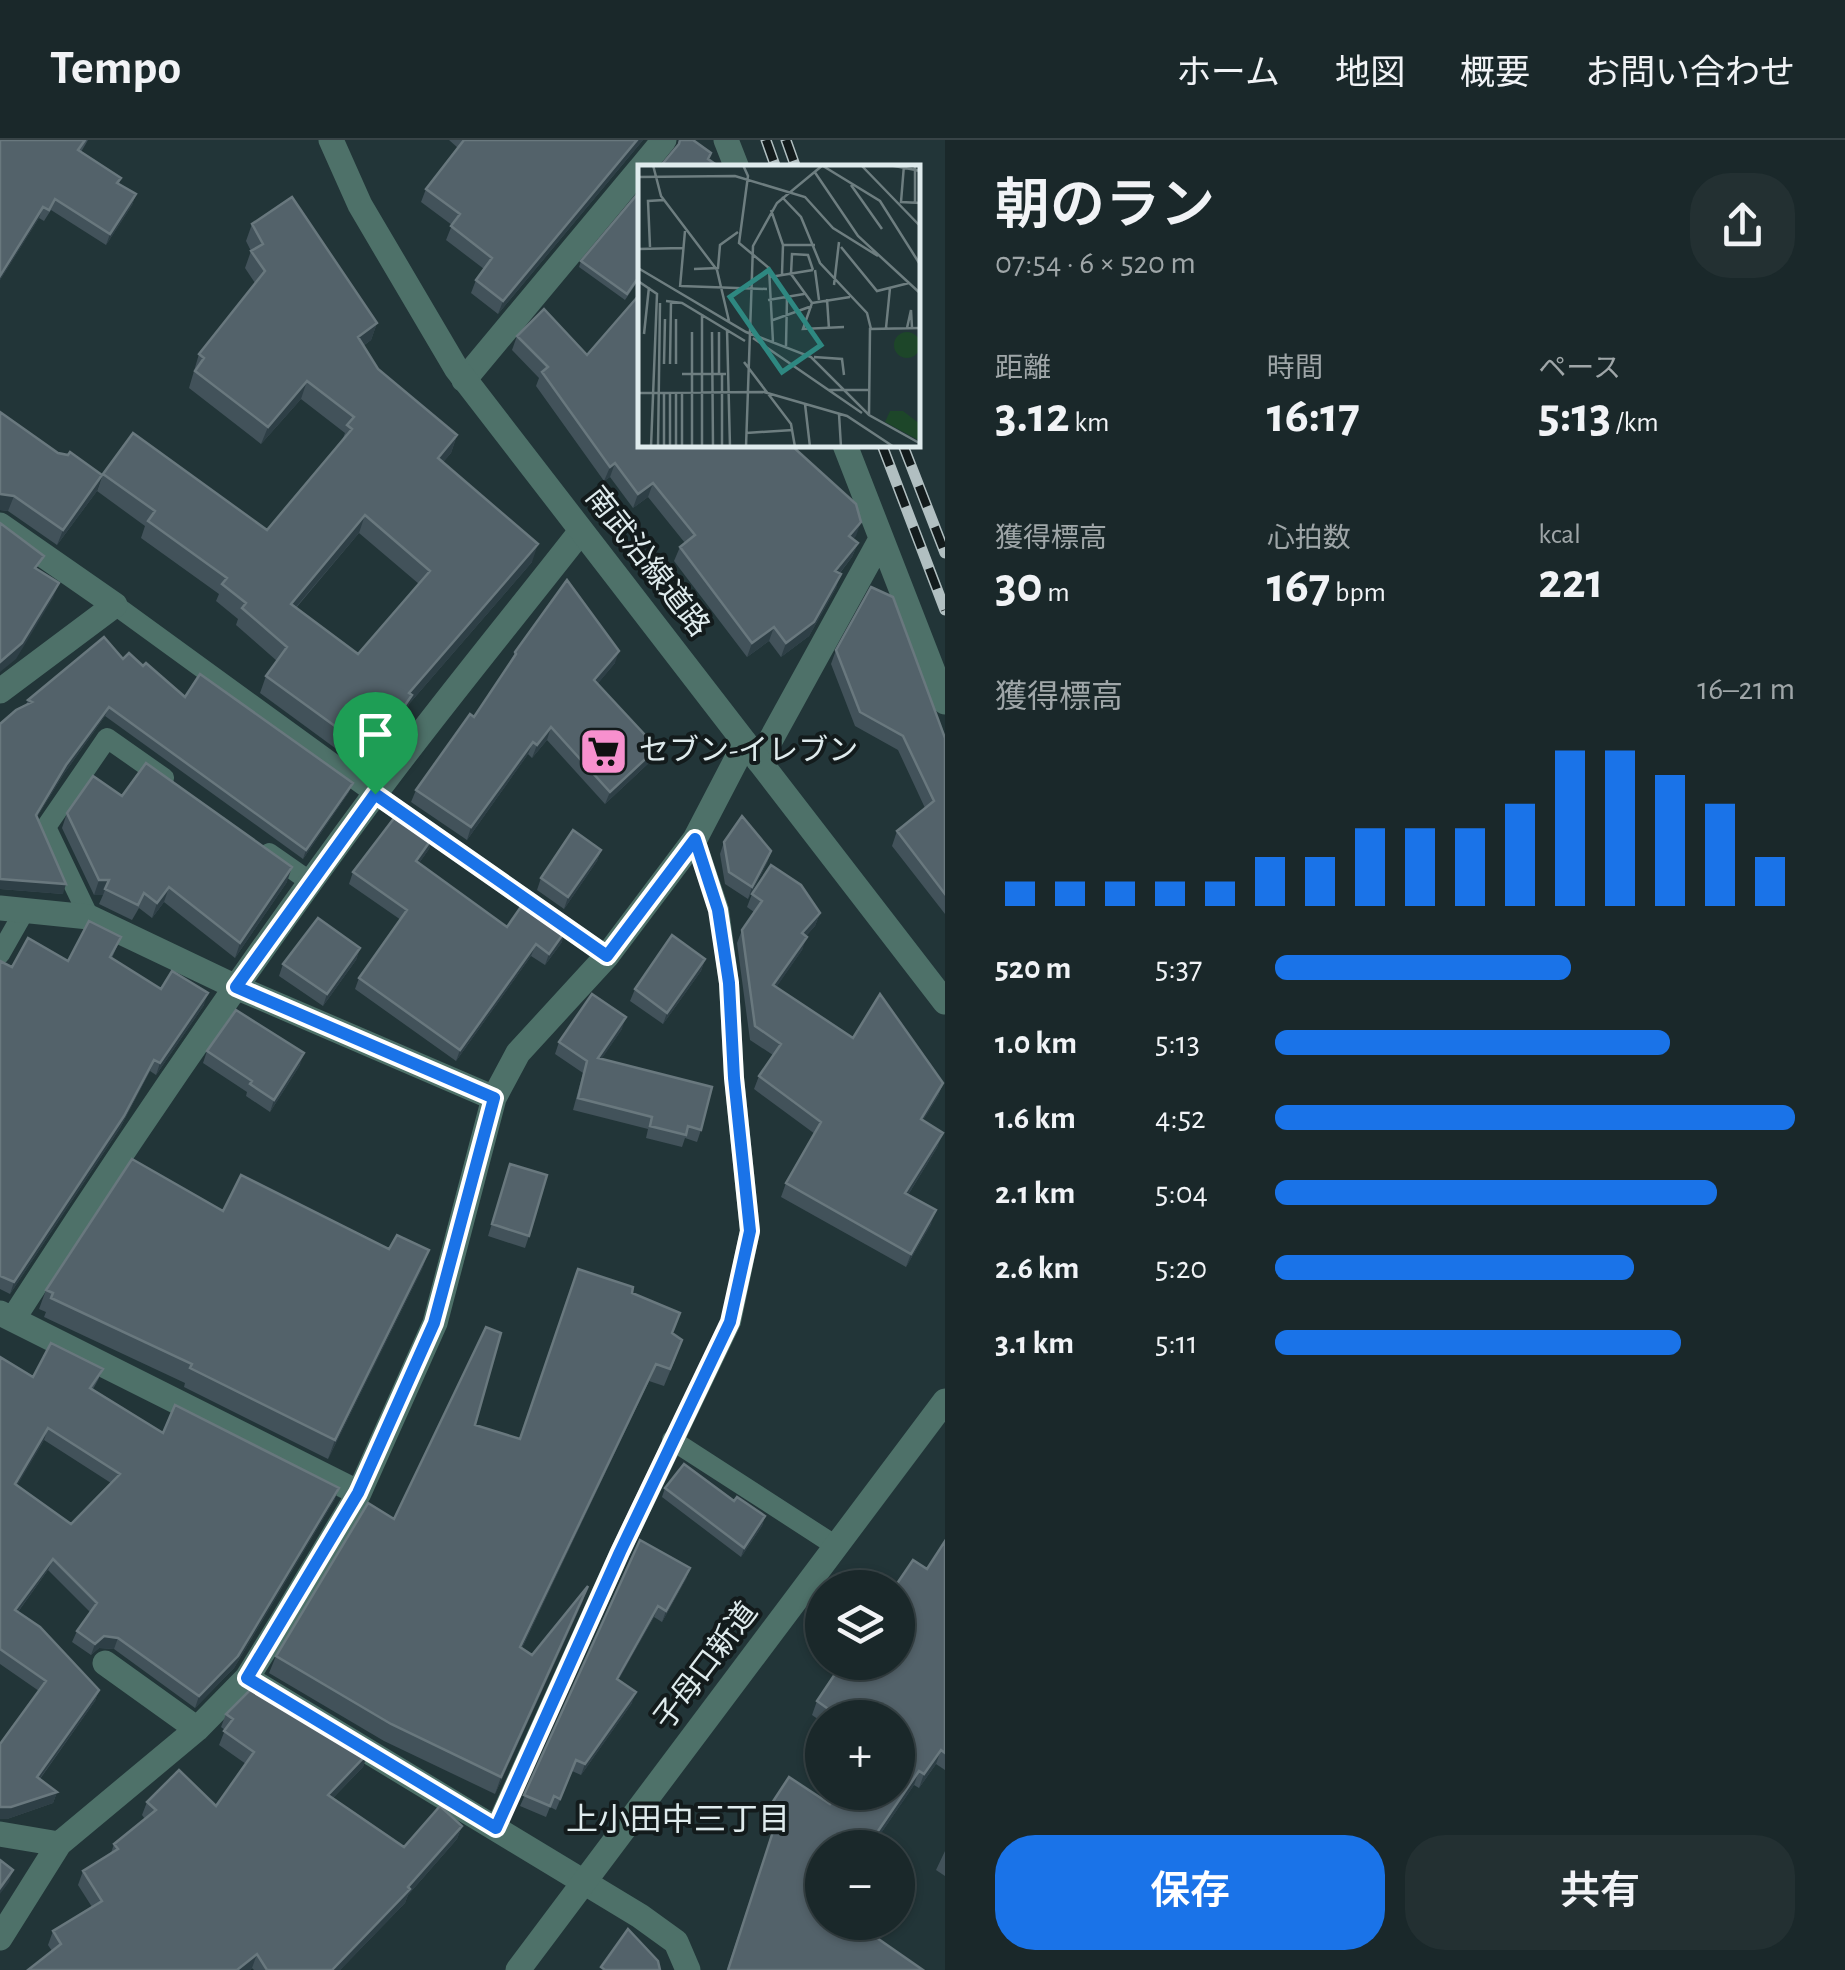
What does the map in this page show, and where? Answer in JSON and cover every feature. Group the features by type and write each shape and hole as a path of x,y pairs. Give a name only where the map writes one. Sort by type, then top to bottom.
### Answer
{"street":[{"name":"南武沿線道路","path":"331,140 360,205 464,380 945,1002"},
{"path":"643,165 664,140"},
{"path":"726,140 736,165"},
{"path":"464,380 638,170"},
{"path":"845,448 945,702"},
{"path":"0,526 115,605 0,691"},
{"path":"358,1493 6,1316 375,794 581,531"},
{"path":"0,1938 59,1844 197,1728 247,1678 358,1493 434,1323 494,1098 518,1052 607,956 695,839 882,539"},
{"path":"12,909 88,917 236,987 494,1098"},
{"name":"子母口新道","path":"518,1970 945,1401"},
{"path":"105,1663 197,1728"},
{"path":"247,1678 586,1880 676,1942 688,1970"},
{"path":"0,1834 59,1844"}],"lane":[{"path":"115,605 607,956"},
{"path":"88,917 46,828 108,738 186,794"},
{"path":"250,839 312,884"},
{"path":"496,1828 672,1440 730,1322 750,1231 729,983 718,910 695,839"},
{"path":"0,954 12,909"},
{"path":"672,1440 836,1546"}],"building":[{"path":"0,140 85,140 78,150 121,178 117,183 136,194 110,234 55,199 49,210 43,207 0,276"},
{"path":"464,140 637,140 503,301 476,280 492,258 451,226 460,214 426,189"},
{"path":"680,140 693,140 711,153 708,159 717,165 662,165"},
{"path":"638,193 638,278 627,294 581,261"},
{"path":"292,197 377,323 358,337 378,369 457,435 438,458 538,544 409,693 412,695 372,753 266,676 287,647 242,608 246,603 222,584 227,578 148,521 155,511 103,474 133,433 267,530 352,429 347,425 354,417 307,381 268,427 195,371 204,358 199,354 265,271 251,251 263,244 252,224","holes":["365,515 430,571 358,654 291,604"]},
{"path":"638,296 638,448 794,448 856,504 861,522 849,536 858,543 835,571 841,574 814,622 786,643 774,627 752,643 680,547 695,535 653,483 638,494 615,463 610,467 542,372 548,367 517,336 544,309 587,355"},
{"path":"0,412 58,453 70,452 102,475 63,530 14,496 0,494"},
{"path":"0,523 44,556 35,568 59,583 22,643 0,662"},
{"path":"567,580 619,651 594,680 657,748 610,792 551,727 537,745 533,742 471,827 416,790 470,714 474,717"},
{"path":"871,587 893,597 945,738 945,894 897,831 934,801 903,736 860,712 836,650"},
{"path":"104,637 123,659 129,653 143,666 146,663 185,697 200,674 353,783 306,850 109,707 66,765 36,815 66,884 0,879 0,724 32,702 28,700"},
{"path":"146,763 292,867 240,943 169,887 157,903 144,893 138,905 105,889 109,880 99,880 67,813 93,776 122,796"},
{"path":"398,813 433,837 416,861 507,927 525,901 566,930 549,954 536,944 460,1050 359,978 407,910 353,872"},
{"path":"742,816 771,851 752,887 729,872 724,842"},
{"path":"573,830 601,850 568,897 541,878"},
{"path":"771,865 801,885 820,913 802,933 807,937 773,985 853,1038 880,994 943,1083 921,1119 943,1133 905,1193 936,1210 911,1254 786,1183 821,1122 759,1076 781,1044 755,1026 742,930 762,901 752,894"},
{"path":"318,918 360,948 327,994 283,964"},
{"path":"89,921 121,937 110,957 161,989 172,971 208,993 160,1063 154,1060 124,1116 14,1282 0,1276 0,961 12,967 28,938 68,961"},
{"path":"672,935 705,959 667,1013 635,989"},
{"path":"592,994 626,1017 598,1058 712,1087 701,1130 688,1126 686,1135 650,1126 652,1117 578,1098 587,1061 559,1042"},
{"path":"236,1010 304,1053 274,1100 207,1051"},
{"path":"132,1159 223,1211 241,1175 389,1249 397,1235 429,1250 335,1440 190,1368 192,1364 51,1298 53,1293 46,1290"},
{"path":"510,1164 547,1175 529,1236 492,1224"},
{"path":"578,1269 633,1287 632,1293 680,1313 672,1333 682,1340 670,1369 656,1364 520,1647 532,1655 588,1586 501,1777 391,1724 276,1656 368,1503 394,1519 486,1327 501,1333 475,1425 520,1439"},
{"path":"51,1343 103,1369 90,1388 163,1433 175,1405 339,1488 238,1656 199,1696 118,1638 104,1636 95,1644 77,1631 97,1603 53,1559 15,1610 40,1627 99,1690 37,1777 57,1792 0,1807 0,1744 46,1681 0,1649 0,1357 33,1377","holes":["48,1428 120,1474 71,1524 15,1484"]},
{"path":"684,1464 734,1501 737,1497 765,1516 744,1548 665,1488"},
{"path":"640,1540 690,1568 666,1611 658,1606 617,1679 636,1692 585,1764 576,1760 560,1799 554,1796 550,1806 524,1795"},
{"path":"945,1541 945,1753 941,1750 924,1774 919,1771 915,1777 915,1700 818,1700 831,1680 915,1680 915,1570 906,1570 913,1560 927,1569"},
{"path":"255,1685 368,1753 328,1795 404,1847 440,1806 462,1826 410,1889 332,1970 267,1970 257,1954 237,1970 28,1970 61,1944 53,1931 102,1901 83,1871 118,1849 114,1844 156,1810 147,1802 179,1770 216,1806 254,1752 224,1731 233,1719 226,1714"},
{"path":"789,1777 805,1788 805,1810 892,1810 879,1830 805,1830 805,1940 880,1940 923,1970 728,1970 781,1807 772,1803"},
{"path":"0,1860 13,1870 0,1888"},
{"path":"628,1929 658,1961 660,1970 601,1967"}],"railway":[{"path":"766,140 775,165"},
{"path":"786,140 795,165"},
{"path":"883,448 945,610"},
{"path":"904,448 945,553"}],"place":[{"name":"セブン-イレブン","path":"604,751"}],"district":[{"name":"上小田中三丁目","path":"678,1820"}],"route":[{"path":"375,794 607,956 695,839 718,910 729,983 734,1078 750,1231 730,1322 620,1552 496,1828 247,1678 358,1493 434,1323 494,1098 236,987 375,794"}]}
